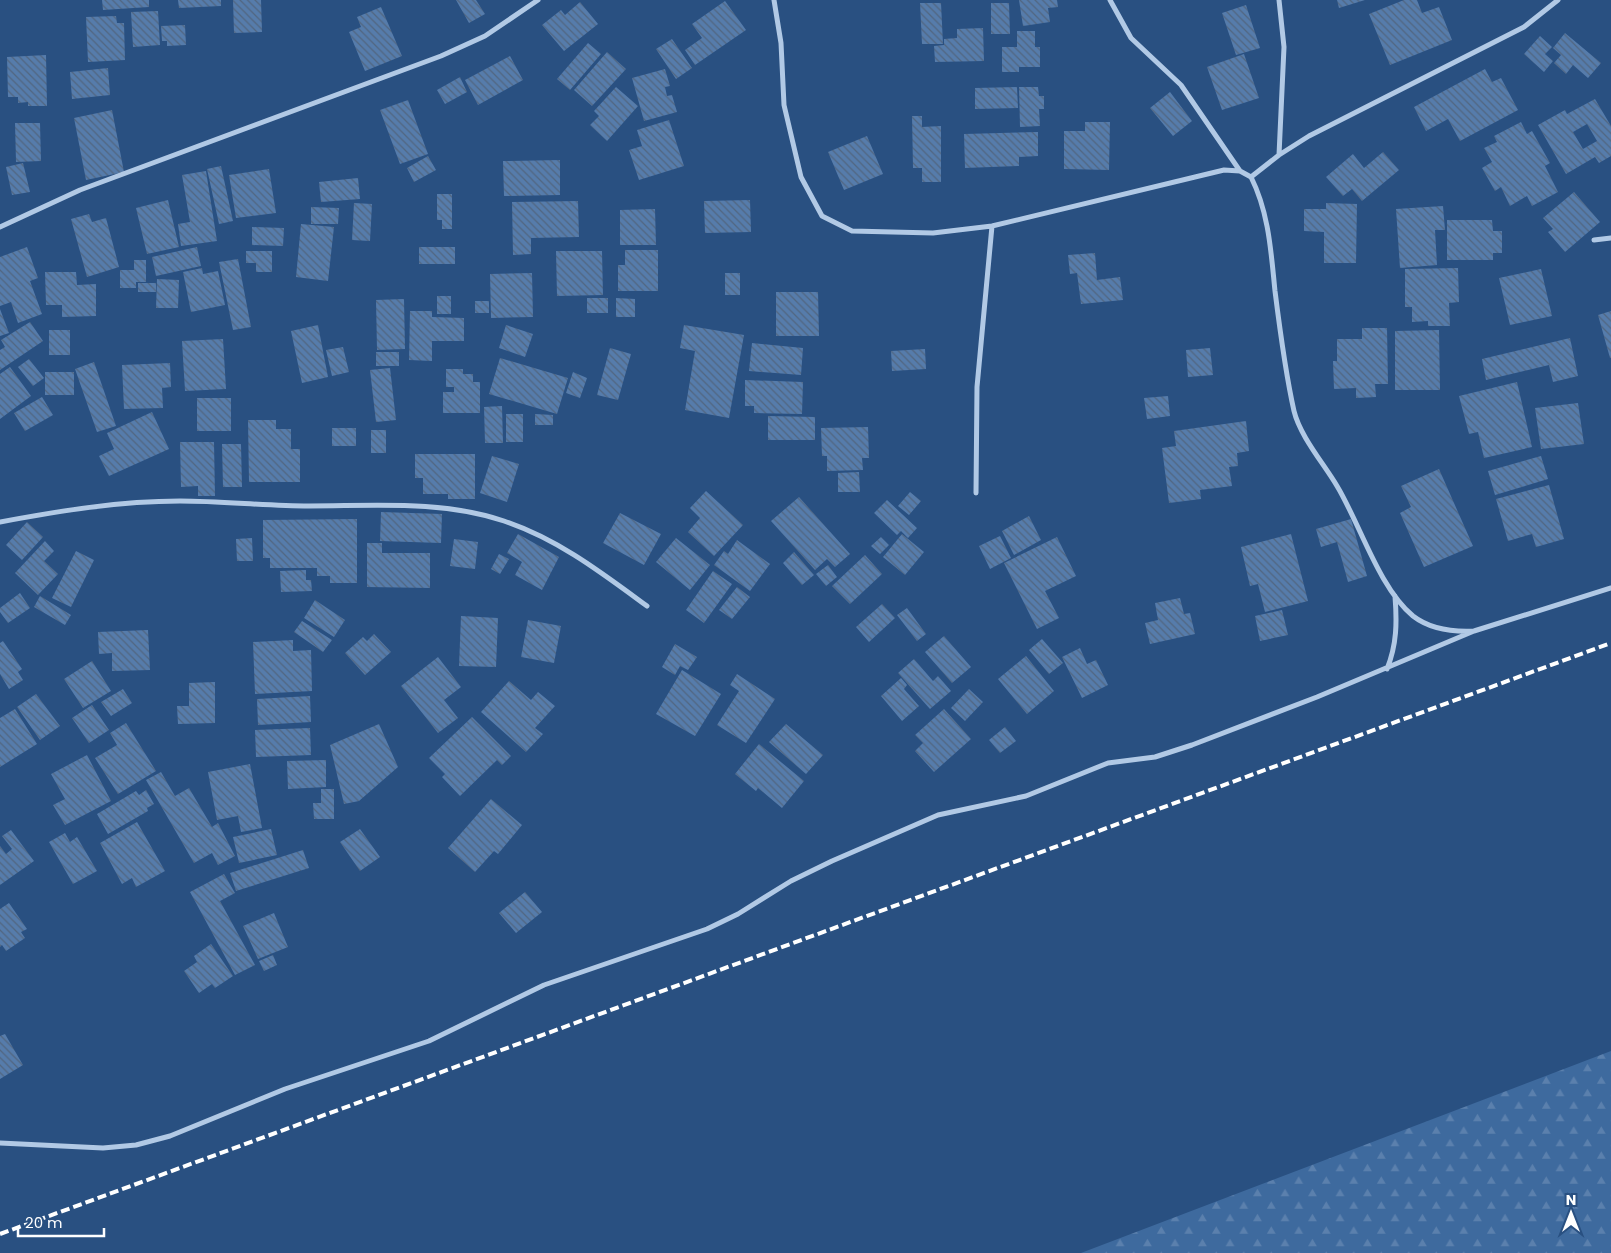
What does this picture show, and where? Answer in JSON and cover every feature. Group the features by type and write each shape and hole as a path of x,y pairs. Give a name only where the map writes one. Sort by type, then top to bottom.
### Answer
{"street":[{"path":"774,0 781,43 786,114 801,177 822,216 852,231 934,233 992,226 1224,170 1240,171 1251,177 1264,210 1269,235 1288,383 1294,414 1338,487 1395,596 1414,616 1431,626 1452,632 1474,631"},
{"path":"1110,0 1132,38 1181,85 1240,171"},
{"path":"1279,0 1284,47 1279,155"},
{"path":"1251,177 1279,155 1309,136 1524,27 1558,0"},
{"path":"0,228 80,190 441,56 485,36 534,1"},
{"path":"976,493 977,387 992,226"},
{"path":"1594,240 1611,238"},
{"path":"0,522 116,504 181,501 289,506 418,505 454,510 503,521 542,536 592,566 647,606"},
{"path":"0,1143 103,1148 136,1145 170,1136 285,1089 430,1041 544,985 707,929 738,914 791,881 938,815 1026,796 1108,763 1155,757 1192,745 1387,668 1474,631 1611,588"},
{"path":"1387,668 1396,640 1395,596"}],"green space":[{"path":"1611,1051 1611,1253 1081,1253"}],"building":[{"path":"102,0 149,0 149,7 103,10"},
{"path":"178,0 221,0 221,6 179,8"},
{"path":"233,0 261,0 262,32 234,33"},
{"path":"456,0 476,0 485,14 469,23"},
{"path":"1019,0 1057,0 1058,7 1048,8 1050,22 1023,26"},
{"path":"1337,0 1365,0 1339,8"},
{"path":"1404,0 1417,0 1422,13 1439,7 1452,40 1390,65 1369,14"},
{"path":"725,1 746,30 695,65 685,50 702,38 692,24"},
{"path":"580,2 598,24 564,51 542,25 561,10 565,15"},
{"path":"920,3 941,3 943,44 922,44"},
{"path":"991,3 1009,3 1010,34 991,34"},
{"path":"1246,5 1260,48 1236,55 1222,13"},
{"path":"381,7 402,56 365,71 349,32 361,27 357,17"},
{"path":"158,11 160,45 133,47 131,12"},
{"path":"116,16 117,23 124,23 125,60 88,62 86,17"},
{"path":"185,25 186,45 167,46 167,41 162,41 161,26"},
{"path":"983,28 984,61 935,62 934,46 944,45 944,39 957,38 957,29"},
{"path":"1017,31 1035,31 1035,47 1040,47 1040,67 1019,67 1019,72 1002,72 1002,47 1017,47"},
{"path":"1565,33 1601,63 1588,78 1573,65 1566,74 1554,63 1561,55 1553,48"},
{"path":"1540,36 1552,47 1545,54 1553,61 1544,72 1524,54"},
{"path":"672,39 692,68 676,79 656,49"},
{"path":"588,43 601,54 570,90 557,79"},
{"path":"607,52 626,69 592,106 574,90"},
{"path":"1244,54 1259,98 1222,110 1207,67"},
{"path":"46,55 47,106 28,106 28,102 18,103 18,97 8,97 7,57"},
{"path":"510,56 523,80 478,105 465,80"},
{"path":"108,68 110,95 72,99 70,72"},
{"path":"665,69 670,86 665,87 667,96 672,95 677,112 644,121 632,78"},
{"path":"1485,69 1492,82 1501,78 1518,110 1460,141 1448,119 1426,131 1414,107"},
{"path":"460,77 467,92 445,104 437,90"},
{"path":"616,87 638,106 607,141 590,125 599,116 594,111"},
{"path":"1017,87 1018,108 975,109 975,88"},
{"path":"1019,87 1038,87 1039,96 1044,96 1044,109 1039,109 1040,126 1020,127"},
{"path":"1170,92 1192,121 1173,136 1150,108"},
{"path":"1595,99 1611,126 1611,156 1599,163 1595,157 1566,174 1538,125 1565,110 1567,114","holes":["1587,124 1597,141 1583,149 1573,132"]},
{"path":"408,100 428,154 400,164 380,110"},
{"path":"112,110 124,172 86,180 74,118"},
{"path":"912,116 922,116 922,127 941,126 941,182 922,182 922,168 913,168"},
{"path":"669,120 684,166 639,180 629,150 642,146 637,130"},
{"path":"1085,122 1110,122 1109,170 1064,169 1064,131 1085,131"},
{"path":"1521,122 1527,134 1532,131 1550,163 1545,166 1558,192 1532,206 1527,196 1510,206 1501,187 1495,191 1482,168 1492,162 1484,148 1497,142 1494,136"},
{"path":"15,123 40,123 41,161 16,162"},
{"path":"1038,132 1038,156 1019,157 1019,166 965,168 964,134"},
{"path":"867,136 883,174 844,190 828,152"},
{"path":"1383,152 1399,170 1362,201 1352,189 1343,196 1326,177 1353,154 1364,168"},
{"path":"428,156 436,170 414,182 407,168"},
{"path":"560,160 560,195 504,196 503,161"},
{"path":"23,163 30,192 12,195 6,167"},
{"path":"221,166 233,221 219,224 207,169"},
{"path":"269,169 276,213 236,218 229,175"},
{"path":"206,171 217,241 181,246 178,224 190,222 182,175"},
{"path":"358,178 360,199 321,202 319,182"},
{"path":"1574,192 1600,222 1565,252 1548,232 1553,229 1543,218"},
{"path":"437,194 452,194 452,229 442,229 442,220 437,220"},
{"path":"168,200 179,247 147,254 136,208"},
{"path":"750,200 751,232 705,233 704,201"},
{"path":"578,201 579,237 531,238 531,254 513,255 512,202"},
{"path":"354,203 372,204 370,241 352,240"},
{"path":"1326,203 1357,204 1356,263 1324,263 1324,232 1304,231 1304,209 1326,209"},
{"path":"1443,206 1445,230 1435,230 1437,265 1400,268 1396,209"},
{"path":"311,207 339,208 338,224 311,224"},
{"path":"655,209 656,245 620,245 620,210"},
{"path":"89,214 92,222 106,218 119,267 87,277 71,219"},
{"path":"1447,220 1492,220 1493,231 1502,231 1502,253 1493,253 1493,260 1447,260"},
{"path":"301,224 334,227 328,281 296,277"},
{"path":"252,227 284,228 283,246 252,245"},
{"path":"27,247 38,278 30,281 42,314 18,323 11,302 0,306 0,257"},
{"path":"197,247 201,266 156,276 152,257"},
{"path":"419,247 455,247 455,264 419,264"},
{"path":"625,250 658,250 658,291 618,291 618,265 625,265"},
{"path":"246,251 272,251 272,272 256,272 256,263 246,263"},
{"path":"556,251 602,251 603,295 557,296"},
{"path":"1095,253 1097,280 1120,277 1123,300 1081,304 1077,273 1070,274 1068,255"},
{"path":"238,259 251,327 233,330 219,262"},
{"path":"134,260 146,260 146,282 136,282 136,288 120,288 120,270 134,270"},
{"path":"202,268 203,274 218,271 225,305 191,312 183,272"},
{"path":"1458,268 1459,302 1449,303 1450,326 1428,326 1428,321 1412,322 1412,307 1405,307 1405,269"},
{"path":"1541,269 1552,316 1510,325 1499,278"},
{"path":"45,272 76,272 77,285 96,284 96,316 62,317 62,305 46,305"},
{"path":"532,273 533,317 491,318 490,274"},
{"path":"725,273 740,273 740,295 725,295"},
{"path":"157,279 179,280 178,308 156,308"},
{"path":"138,283 156,283 156,292 138,292"},
{"path":"776,292 818,292 819,336 776,336"},
{"path":"437,296 451,296 451,314 437,314"},
{"path":"587,298 608,298 608,313 587,313"},
{"path":"616,298 635,299 635,317 616,317"},
{"path":"404,299 405,349 377,350 376,300"},
{"path":"475,301 489,301 489,313 475,313"},
{"path":"0,309 9,333 0,336"},
{"path":"410,311 432,311 432,317 464,318 464,341 432,341 432,361 409,360"},
{"path":"1611,311 1611,358 1610,358 1598,315"},
{"path":"30,322 43,341 0,370 0,350 5,347 1,340"},
{"path":"318,325 328,377 302,383 291,331"},
{"path":"506,325 533,334 525,357 499,348"},
{"path":"684,325 744,335 729,418 685,410 695,351 680,348"},
{"path":"1362,328 1387,328 1388,384 1375,384 1376,397 1356,398 1356,388 1334,389 1333,361 1337,361 1337,339 1362,339"},
{"path":"49,330 70,330 70,355 49,355"},
{"path":"1439,330 1440,390 1395,390 1395,331"},
{"path":"1570,338 1578,376 1553,382 1549,365 1486,380 1482,359"},
{"path":"223,339 226,389 185,391 182,341"},
{"path":"752,343 803,348 801,375 749,371"},
{"path":"343,347 349,372 332,376 326,350"},
{"path":"610,348 631,354 618,400 597,395"},
{"path":"1210,348 1213,375 1188,377 1186,350"},
{"path":"925,349 926,369 892,371 891,351"},
{"path":"376,352 399,352 399,366 376,366"},
{"path":"500,358 568,378 557,414 489,394"},
{"path":"29,359 44,378 33,386 18,367"},
{"path":"94,362 116,426 97,432 75,369"},
{"path":"170,363 171,387 162,388 163,408 124,409 122,365"},
{"path":"10,367 31,396 0,419 0,374"},
{"path":"390,368 396,420 376,422 370,370"},
{"path":"446,369 463,369 463,374 473,374 473,382 480,382 480,413 443,413 443,392 454,392 454,387 446,387"},
{"path":"45,372 74,372 74,395 45,395"},
{"path":"573,372 587,378 580,398 566,393"},
{"path":"745,380 803,382 802,414 754,413 754,406 745,406"},
{"path":"1517,382 1532,447 1484,458 1478,432 1469,434 1459,396"},
{"path":"1168,396 1170,416 1147,419 1144,398"},
{"path":"42,397 53,415 25,431 14,413"},
{"path":"197,398 231,398 231,431 197,431"},
{"path":"1578,403 1584,444 1541,449 1535,408"},
{"path":"502,406 503,443 485,443 484,407"},
{"path":"152,412 169,449 109,476 99,456 114,449 107,433"},
{"path":"506,414 523,414 523,442 506,442"},
{"path":"535,414 553,415 553,425 535,425"},
{"path":"768,416 815,417 815,440 768,440"},
{"path":"248,420 276,420 276,429 291,429 291,449 300,449 300,482 249,482"},
{"path":"1246,421 1249,451 1237,453 1238,466 1229,467 1232,486 1200,490 1201,499 1169,503 1162,448 1176,446 1174,431"},
{"path":"868,427 869,458 862,458 863,470 827,471 827,456 822,456 821,428"},
{"path":"332,428 356,428 356,446 332,446"},
{"path":"371,430 386,430 386,453 371,453"},
{"path":"180,442 214,442 215,496 198,496 198,486 181,487"},
{"path":"222,444 241,444 242,487 223,487"},
{"path":"415,454 475,454 475,499 448,499 448,494 423,494 423,478 415,478"},
{"path":"492,456 519,464 507,502 480,493"},
{"path":"1541,456 1548,479 1495,495 1488,471"},
{"path":"1439,469 1473,546 1424,567 1400,513 1411,507 1401,486"},
{"path":"859,472 860,492 838,492 838,473"},
{"path":"1549,485 1564,539 1536,547 1532,534 1508,541 1496,499"},
{"path":"706,491 743,525 714,556 688,532 700,518 690,508"},
{"path":"910,492 921,501 909,515 898,506"},
{"path":"799,497 850,554 835,567 827,559 815,570 771,521"},
{"path":"887,500 917,528 908,538 901,531 897,535 874,513"},
{"path":"381,512 442,514 441,543 380,541"},
{"path":"620,513 661,534 644,565 603,543"},
{"path":"1029,516 1041,540 1014,555 1002,531"},
{"path":"357,519 357,583 330,583 330,576 317,576 317,568 270,568 270,558 263,558 263,520"},
{"path":"1351,519 1367,576 1348,582 1337,542 1321,547 1316,529"},
{"path":"27,522 43,537 22,560 6,545"},
{"path":"518,534 559,557 542,590 515,575 522,562 507,553"},
{"path":"902,534 924,552 905,575 883,557"},
{"path":"1291,534 1308,601 1265,612 1258,584 1250,586 1241,547"},
{"path":"1000,536 1011,558 990,569 979,546"},
{"path":"881,537 889,545 880,554 871,546"},
{"path":"1057,537 1076,576 1045,591 1059,618 1037,629 1004,563"},
{"path":"252,538 253,561 237,561 236,539"},
{"path":"676,538 710,565 690,590 656,562"},
{"path":"454,539 478,542 475,569 450,566"},
{"path":"737,540 770,564 750,591 714,565 724,551 728,554"},
{"path":"45,541 54,551 44,561 58,574 38,595 15,573"},
{"path":"367,543 382,543 382,553 430,553 430,588 367,587"},
{"path":"76,551 94,560 71,607 52,598"},
{"path":"794,552 814,575 802,585 783,563"},
{"path":"499,554 509,559 500,574 491,569"},
{"path":"865,555 882,574 850,604 832,586"},
{"path":"828,565 837,577 826,586 816,574"},
{"path":"306,570 306,580 311,580 312,591 281,592 280,571"},
{"path":"713,571 732,584 704,623 686,610"},
{"path":"737,587 750,597 732,619 719,610"},
{"path":"20,593 30,608 8,623 0,612 0,608"},
{"path":"40,596 71,615 65,625 34,607"},
{"path":"1180,598 1184,614 1190,613 1195,634 1150,644 1145,623 1158,620 1155,603"},
{"path":"315,600 345,620 334,637 304,618"},
{"path":"882,604 895,618 869,642 856,627"},
{"path":"907,608 926,634 917,641 897,615"},
{"path":"1282,610 1288,635 1260,641 1255,616"},
{"path":"461,616 498,618 496,667 459,666"},
{"path":"528,620 561,626 554,663 521,657"},
{"path":"302,621 332,640 323,652 294,632"},
{"path":"148,630 150,670 112,671 112,653 99,654 98,632"},
{"path":"374,634 391,652 365,675 345,653 363,637 367,641"},
{"path":"944,636 971,667 952,683 925,652"},
{"path":"1042,639 1063,663 1049,674 1029,650"},
{"path":"293,640 293,651 311,650 312,691 255,694 253,642"},
{"path":"3,641 22,669 18,672 23,680 9,689 0,674 0,643"},
{"path":"675,644 697,657 688,670 680,666 675,675 662,667"},
{"path":"1080,648 1087,664 1096,660 1108,685 1082,698 1062,657"},
{"path":"1026,656 1054,691 1027,714 998,679"},
{"path":"438,657 461,687 444,700 458,718 438,733 401,686"},
{"path":"914,659 933,681 938,676 951,691 930,709 898,673"},
{"path":"92,661 111,691 83,708 64,679"},
{"path":"682,670 721,694 695,736 656,714"},
{"path":"737,674 775,699 746,743 717,725 739,691 730,685"},
{"path":"901,678 907,685 904,689 919,706 902,721 881,696"},
{"path":"509,681 531,700 538,692 555,706 535,728 543,734 526,752 481,712"},
{"path":"215,682 215,723 178,724 177,706 189,706 189,683"},
{"path":"123,689 132,703 111,716 101,702"},
{"path":"969,689 983,702 965,721 951,708"},
{"path":"36,694 60,726 40,740 17,707"},
{"path":"310,696 311,722 258,725 257,699"},
{"path":"92,705 109,730 89,743 72,718"},
{"path":"15,709 37,744 0,767 0,718"},
{"path":"944,709 971,739 934,772 915,751 923,743 915,735"},
{"path":"472,717 511,756 502,765 497,760 460,796 442,777 445,774 429,758"},
{"path":"126,723 156,771 118,794 95,758 117,745 110,733"},
{"path":"379,724 398,767 359,801 344,804 330,745"},
{"path":"786,724 823,755 806,774 769,742"},
{"path":"1005,727 1016,741 1000,753 989,740"},
{"path":"310,728 311,755 256,757 255,730"},
{"path":"759,744 804,781 782,808 758,788 756,791 735,774"},
{"path":"87,755 111,801 65,825 53,805 65,799 51,774"},
{"path":"326,760 326,787 288,789 287,761"},
{"path":"250,764 262,828 241,832 238,816 217,820 208,772"},
{"path":"161,772 175,796 189,788 212,827 218,823 235,856 218,865 212,853 194,863 146,780"},
{"path":"321,789 334,789 334,819 314,819 313,803 321,803"},
{"path":"146,790 154,804 147,808 148,811 108,834 97,814 136,791 139,795"},
{"path":"491,799 522,825 498,854 494,851 475,872 448,848"},
{"path":"137,822 165,871 136,887 132,878 122,884 100,843"},
{"path":"271,829 277,855 239,863 233,837"},
{"path":"360,829 380,857 360,871 340,842"},
{"path":"11,830 34,861 0,885 0,846 6,854 12,849 2,836"},
{"path":"65,833 70,842 77,837 97,871 73,884 49,842"},
{"path":"303,850 309,868 236,891 230,873"},
{"path":"224,874 235,893 220,901 255,965 235,975 190,892"},
{"path":"525,892 542,912 516,933 499,913"},
{"path":"9,903 27,929 21,932 25,938 6,951 2,945 0,947 0,909"},
{"path":"274,913 288,947 258,959 243,926"},
{"path":"211,944 233,976 215,988 212,984 199,993 184,971 197,962 194,956"},
{"path":"273,955 277,965 264,971 259,961"},
{"path":"5,1034 23,1065 0,1079 0,1036"}],"railway":[{"path":"0,1234 1611,643"}]}
